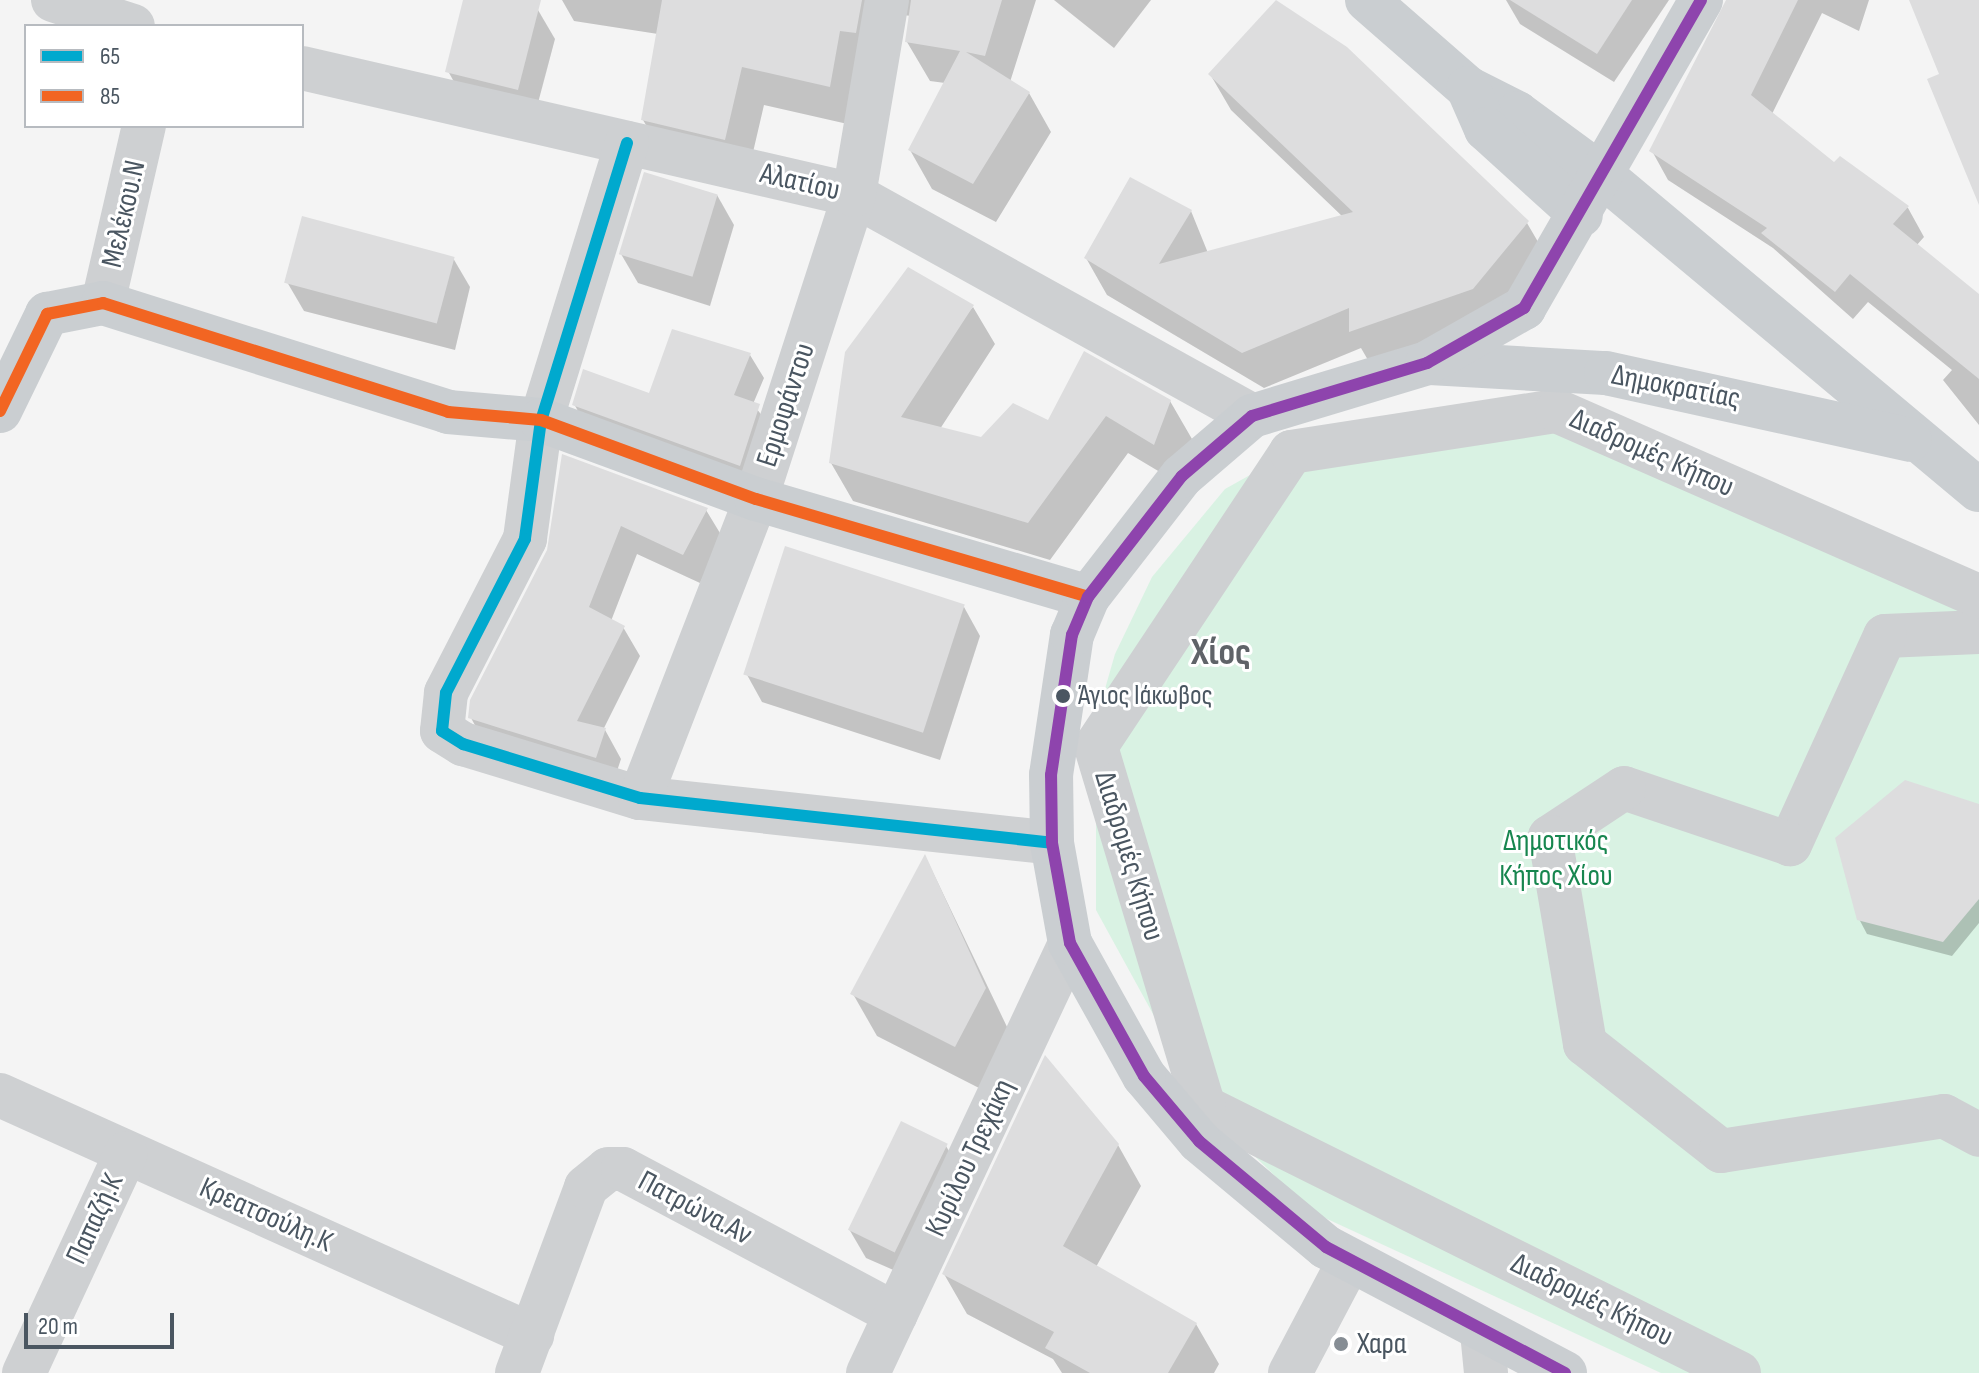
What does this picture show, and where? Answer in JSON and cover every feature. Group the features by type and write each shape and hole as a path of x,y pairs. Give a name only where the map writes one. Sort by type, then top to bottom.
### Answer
{"main road":[{"path":"1367,0 1468,88 1486,129 1581,215"},
{"path":"1565,1373 1484,1352 1349,1261 1199,1141 1136,1063 1070,943 1052,843 1051,775 1072,635 1088,597 1182,476 1252,416 1427,363 1524,308 1604,177 1701,0"},
{"name":"Δημοκρατίας","path":"1468,88 1517,113 1604,177 1979,490"},
{"path":"0,411 47,314 103,303 448,412 541,420 756,499 1088,597"},
{"name":"Δημοκρατίας","path":"1427,363 1606,373 1920,442"}],"street":[{"path":"53,0 127,24"},
{"name":"Ερμοφάντου","path":"640,798 756,499 854,195 887,0"},
{"name":"Αλατίου","path":"304,68 854,195 1252,416"},
{"name":"Μελέκου.Ν","path":"103,303 144,128"},
{"path":"627,143 541,420 525,539 438,719 442,731 463,744 640,798 1052,843"},
{"name":"Διαδρομές Κήπου","path":"1739,1373 1204,1107 1096,746 1291,452 1557,411 1979,596"},
{"path":"1979,632 1885,636 1790,844 1624,788 1550,837 1585,1044 1721,1151 1944,1116 1979,1135"},
{"name":"Κυρίλου Τρεχάκη","path":"868,1373 1070,943"},
{"name":"Κρεατσούλη.Κ","path":"0,1095 126,1153 524,1354"},
{"name":"Παπαζή.Κ","path":"24,1373 126,1153"},
{"name":"Πατρώνα.Αν","path":"524,1354 586,1187 608,1169 623,1169 896,1314"},
{"path":"1290,1373 1349,1261"}],"green space":[{"name":"Δημοτικός Κήπος Χίου","path":"1557,411 1812,499 1979,620 1979,1373 1661,1373 1312,1212 1204,1107 1096,910 1096,720 1115,654 1152,577 1225,489 1291,452"}],"building":[{"path":"463,0 541,0 518,90 445,72"},
{"path":"662,0 862,0 856,33 840,31 830,87 742,67 725,140 641,120"},
{"path":"911,0 1002,0 985,56 966,52 1030,92 973,184 908,150 960,51 905,42"},
{"path":"1276,0 1347,47 1529,221 1473,289 1349,332 1349,308 1242,353 1084,258 1130,177 1192,210 1159,264 1353,212 1208,74"},
{"path":"1510,0 1632,0 1597,54"},
{"path":"1726,0 1798,0 1751,95 1834,162 1840,156 1909,206 1893,224 1979,294 1979,379 1850,274 1835,292 1761,233 1767,228 1649,151"},
{"path":"1909,0 1979,0 1979,205 1927,79 1939,74"},
{"path":"644,172 718,195 692,277 619,254"},
{"path":"302,216 455,257 437,324 284,283"},
{"path":"908,267 974,305 901,417 981,437 1013,403 1048,420 1084,351 1171,400 1154,445 1106,416 1028,523 829,463 845,352"},
{"path":"672,329 751,353 734,395 760,404 740,466 572,405 583,369 649,393"},
{"path":"562,454 708,508 683,555 621,526 589,607 625,626 577,721 606,728 596,758 468,718 470,700 547,550"},
{"path":"785,546 965,604 923,733 743,674"},
{"path":"1905,780 1979,804 1979,899 1943,942 1857,920 1835,838"},
{"path":"925,854 986,988 955,1047 850,994"},
{"path":"1045,1055 1119,1144 1063,1246 1197,1323 1168,1373 1090,1373 1045,1348 1054,1332 942,1274"},
{"path":"901,1121 948,1144 895,1253 848,1230"}],"transit line":[{"path":"1565,1373 1326,1247 1199,1141 1144,1076 1070,943 1052,843 1051,775 1072,635 1088,597 1182,476 1252,416 1427,363 1524,308 1701,0"},
{"name":"65","path":"627,143 541,420 525,539 446,693 442,731 463,744 640,798 1052,843"},
{"name":"85","path":"0,411 47,314 103,303 448,412 541,420 756,499 1088,597"}],"place":[{"name":"Άγιος Ιάκωβος","path":"1063,696"},
{"name":"Χαρα","path":"1341,1344"}],"district":[{"name":"Χίος","path":"1221,653"}]}
